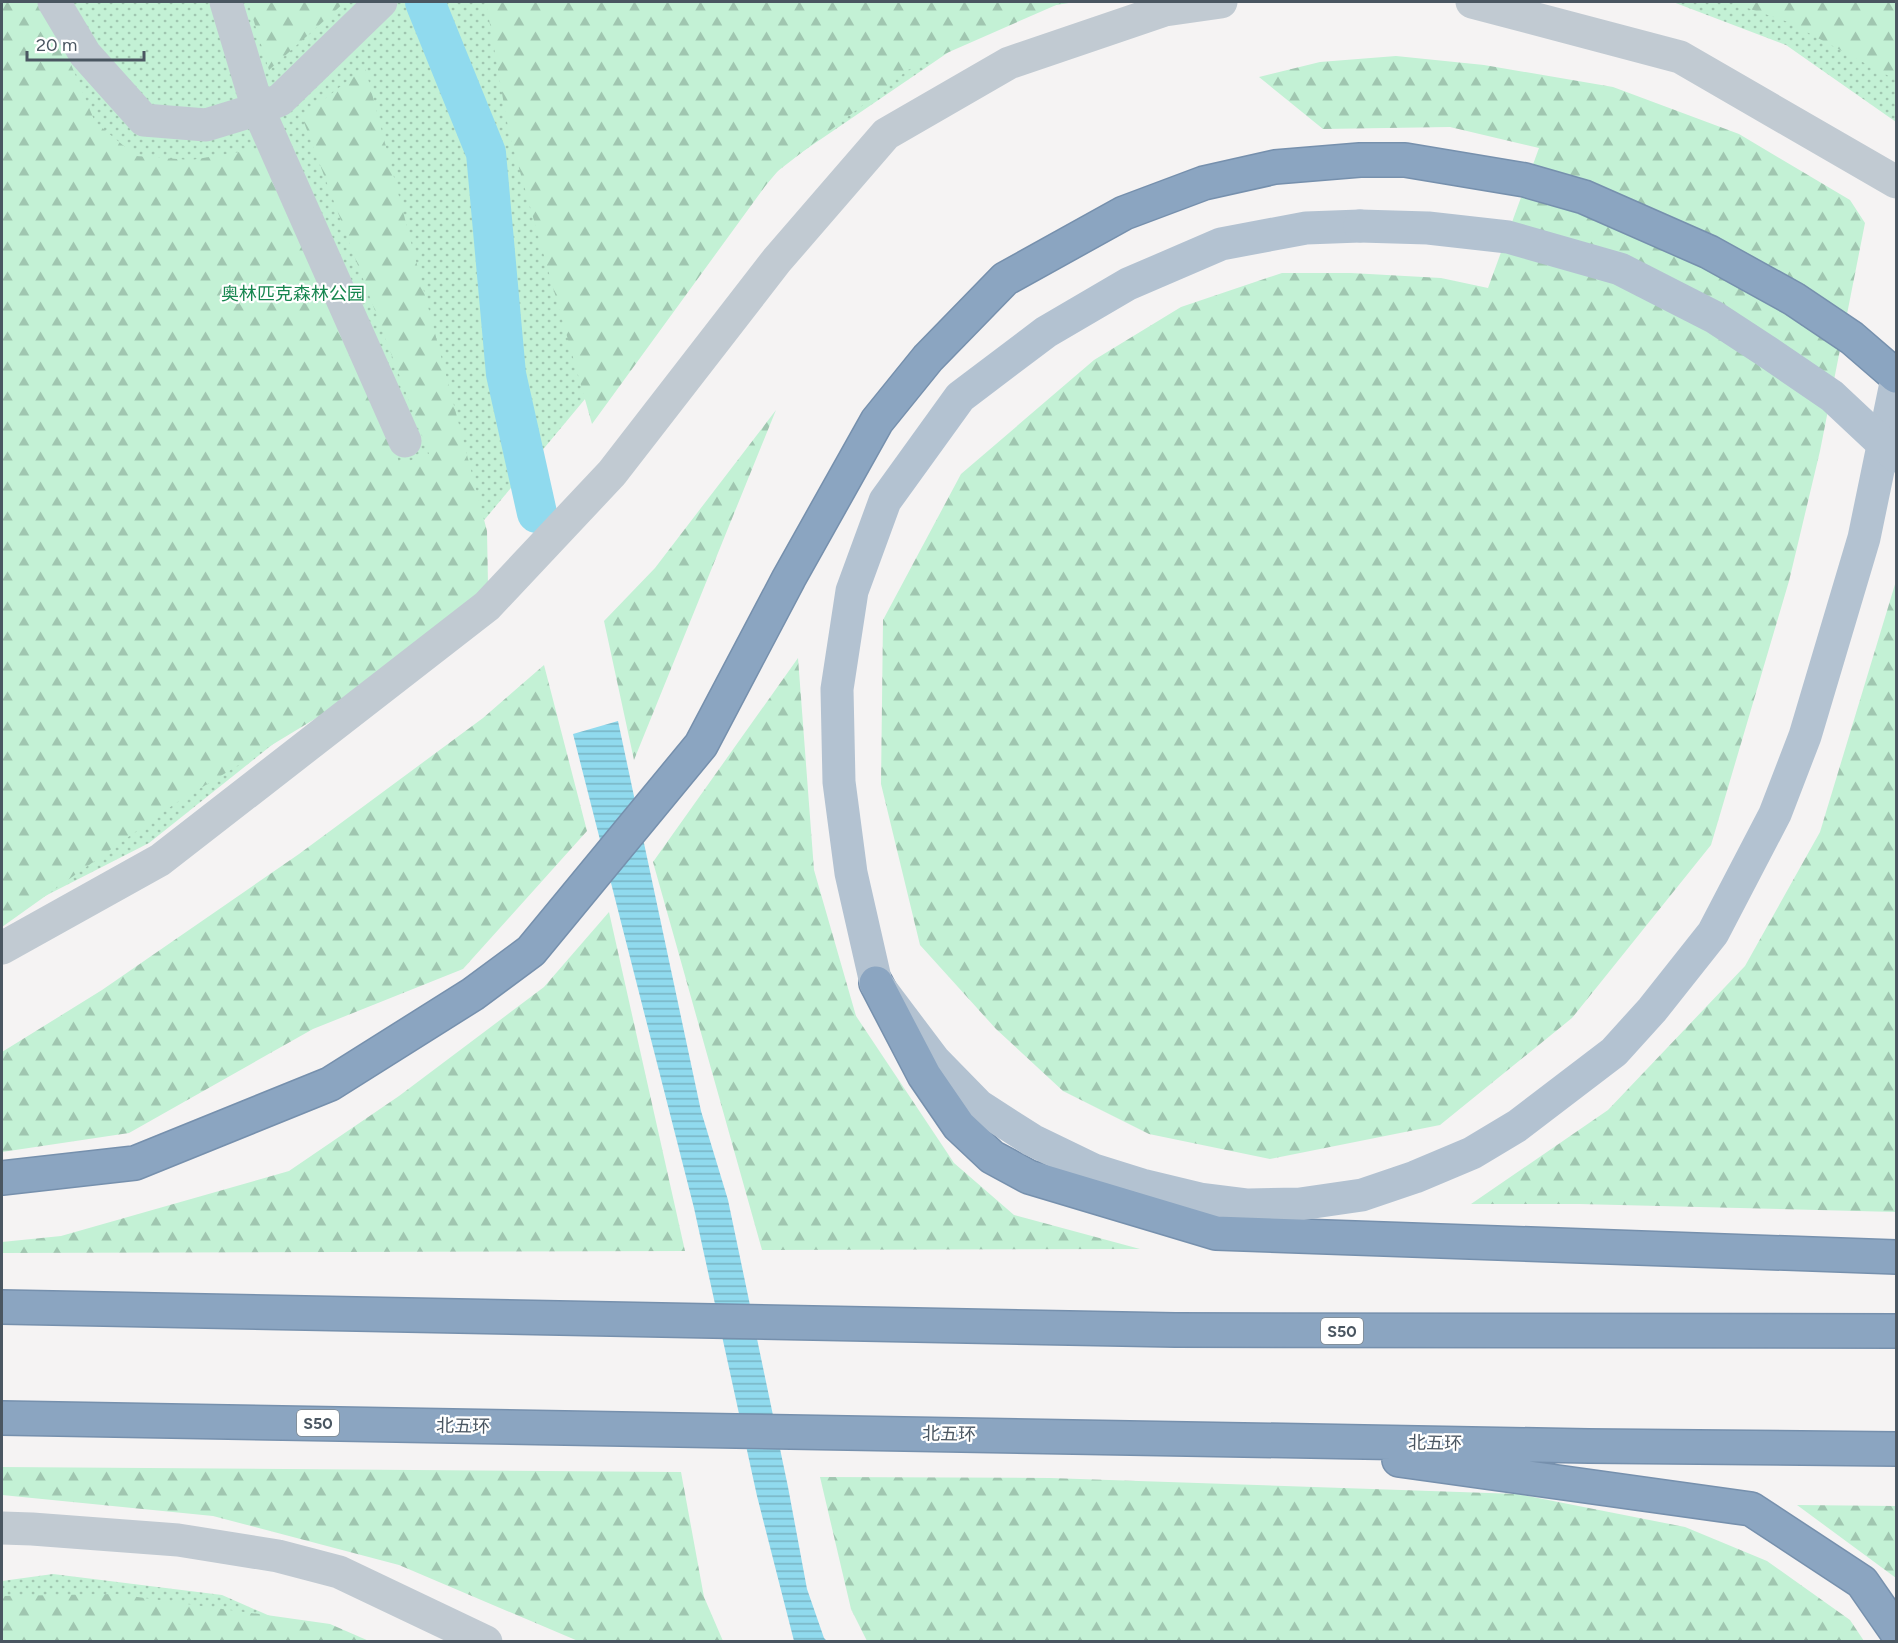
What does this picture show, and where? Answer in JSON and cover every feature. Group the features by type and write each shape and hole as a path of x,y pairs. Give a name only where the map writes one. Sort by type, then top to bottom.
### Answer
{"highway":[{"path":"2,1178 135,1163 330,1084 473,994 531,951 701,745 789,578 877,421 928,358 1005,279 1124,213 1204,183 1275,167 1359,159 1406,159 1525,180 1584,197 1709,252 1794,299 1852,338 1896,376"},
{"path":"876,983 924,1075 959,1126 992,1157 1029,1177 1216,1233 1896,1257"},
{"name":"S50","path":"2,1307 1174,1330 1896,1331"},
{"name":"北五环","path":"2,1418 1589,1446 1896,1449"},
{"path":"1252,1439 1751,1509 1862,1582 1896,1631"}],"main road":[{"path":"1896,383 1864,538 1805,736 1775,814 1713,933 1652,1010 1614,1052 1534,1114 1472,1153 1415,1177 1362,1195 1300,1204 1229,1203 1200,1199 1142,1185 1083,1165 1032,1140 979,1106 934,1060 876,983 851,873 839,782 837,689 852,591 885,501 960,397 1046,332 1128,284 1221,244 1306,228 1359,226 1428,228 1508,237 1620,269 1714,318 1832,396 1896,456"}],"street":[{"path":"54,2 85,54 144,120 206,125 269,105 381,2"},
{"path":"226,2 405,441"},
{"path":"2,948 160,860 487,606 612,473 777,260 886,134 1009,63 1165,10 1221,2"},
{"path":"1472,2 1680,57 1896,182"},
{"path":"2,1528 178,1540 278,1556 339,1572 486,1641"}],"green space":[{"name":"奥林匹克森林公园","path":"2,2 1075,2 1006,13 783,165 346,686 149,843 2,918"},
{"path":"2,2 38,2 65,50 95,122 136,156 191,160 263,148 400,464 429,454 302,117 365,67 487,531 488,585 371,685 176,803 2,927"},
{"path":"248,2 345,2 269,70"},
{"path":"486,2 1063,2 908,70 774,174 592,424 509,133"},
{"path":"1673,2 1896,2 1896,122 1786,45"},
{"path":"1730,2 1896,2 1896,80 1788,22"},
{"path":"1396,56 1484,65 1613,87 1739,134 1850,200 1865,223 1820,451 1789,581 1711,845 1572,1018 1440,1125 1270,1159 1149,1134 1063,1091 996,1029 920,945 881,784 883,620 961,474 1094,360 1181,307 1282,273 1351,273 1441,278 1488,288 1539,148 1450,127 1323,129 1259,77 1320,62"},
{"path":"776,410 634,760 604,621 655,568"},
{"path":"1896,581 1896,1212 1579,1204 1471,1204 1608,1110 1745,966 1820,832"},
{"path":"798,658 814,870 856,1016 954,1163 1014,1215 1140,1249 762,1250 653,862"},
{"path":"544,665 587,831 463,969 313,1029 129,1133 2,1152 2,1052 102,990 299,854 483,718"},
{"path":"609,912 685,1251 2,1253 2,1242 61,1236 289,1171 399,1096 544,987"},
{"path":"2,1467 681,1472 704,1597 723,1641 578,1641 399,1565 213,1516 2,1495"},
{"path":"820,1477 1050,1478 1518,1494 1685,1527 1767,1561 1850,1620 1864,1641 867,1641 851,1609"},
{"path":"1797,1505 1896,1506 1896,1578"},
{"path":"53,1574 222,1595 327,1641 2,1641 2,1581"},
{"path":"116,1594 330,1624 369,1641 2,1641 2,1596"}],"water":[{"path":"618,721 701,1111 728,1200 807,1589 827,1641 794,1641 757,1496 694,1208 573,734"}],"waterway":[{"path":"425,2 486,153 506,374 537,513"}]}
